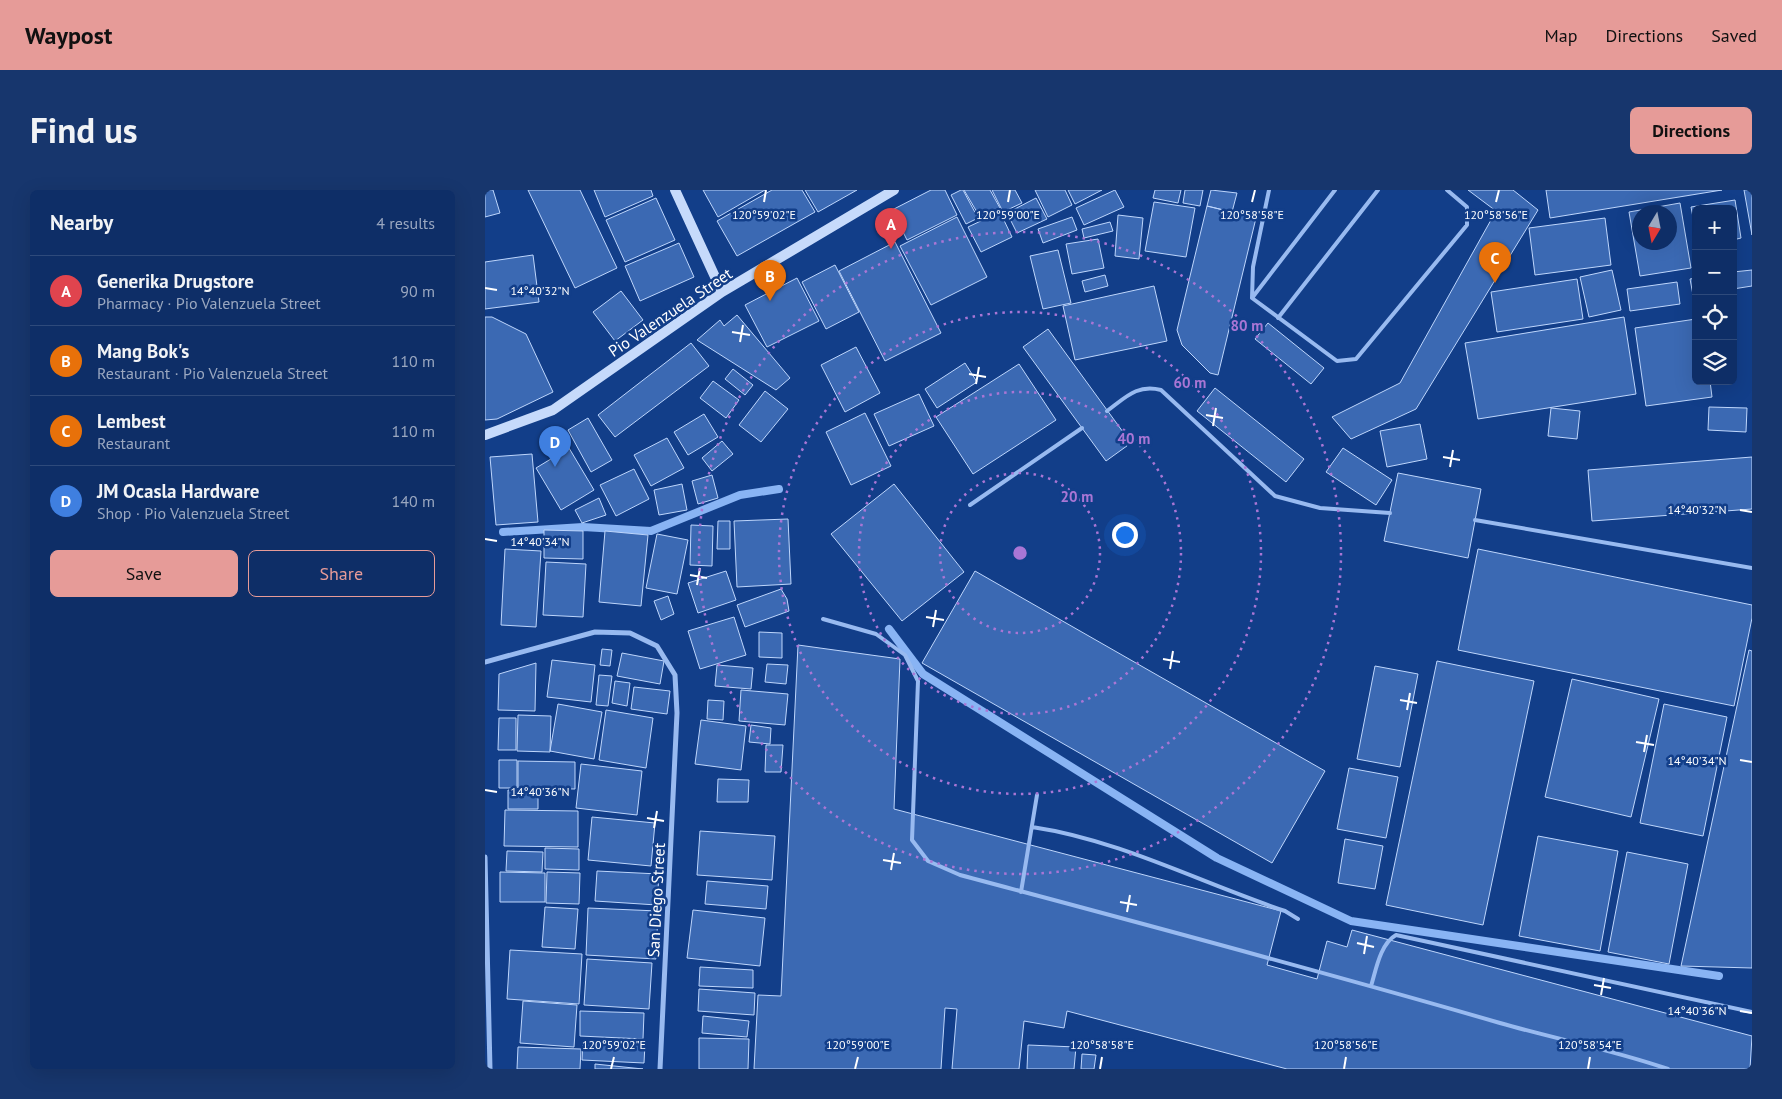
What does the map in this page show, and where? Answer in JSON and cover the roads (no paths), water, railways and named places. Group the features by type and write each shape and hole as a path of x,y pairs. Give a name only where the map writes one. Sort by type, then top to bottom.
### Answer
{"street":[{"path":"675,190 722,292"},
{"name":"Pio Valenzuela Street","path":"485,435 553,410 722,292 894,190"},
{"name":"San Diego Street","path":"485,662 595,632 630,633 657,646 675,676 677,713 660,1069"},
{"path":"485,857 490,1069"}],"lane":[{"path":"1252,298 1253,267 1269,190"},
{"path":"1252,298 1335,190"},
{"path":"1279,318 1378,190"},
{"path":"1252,298 1337,361 1356,359 1467,225 1467,207 1447,190"},
{"path":"1107,411 1134,391 1149,387 1161,390 1275,496 1320,508 1390,513"},
{"path":"970,505 1082,428"},
{"path":"1475,520 1752,568"},
{"path":"823,619 876,634 905,655 918,681 915,812 912,840 928,861 960,875 1371,986 1553,1039 1640,1060 1668,1069"},
{"path":"1021,892 1037,795"},
{"path":"1032,827 1129,852 1197,880 1285,911 1298,919"},
{"path":"1371,986 1384,949 1389,939 1396,935 1752,1012"}],"waterway":[{"path":"503,532 583,527 651,531 740,495 779,489"},
{"path":"889,629 923,674 1217,858 1351,921 1719,976"}],"place":[{"name":"Generika Drugstore","path":"891,249"},
{"name":"Lembest","path":"1495,283"},
{"name":"Mang Bok's","path":"770,301"},
{"name":"JM Ocasla Hardware","path":"555,467"}]}
